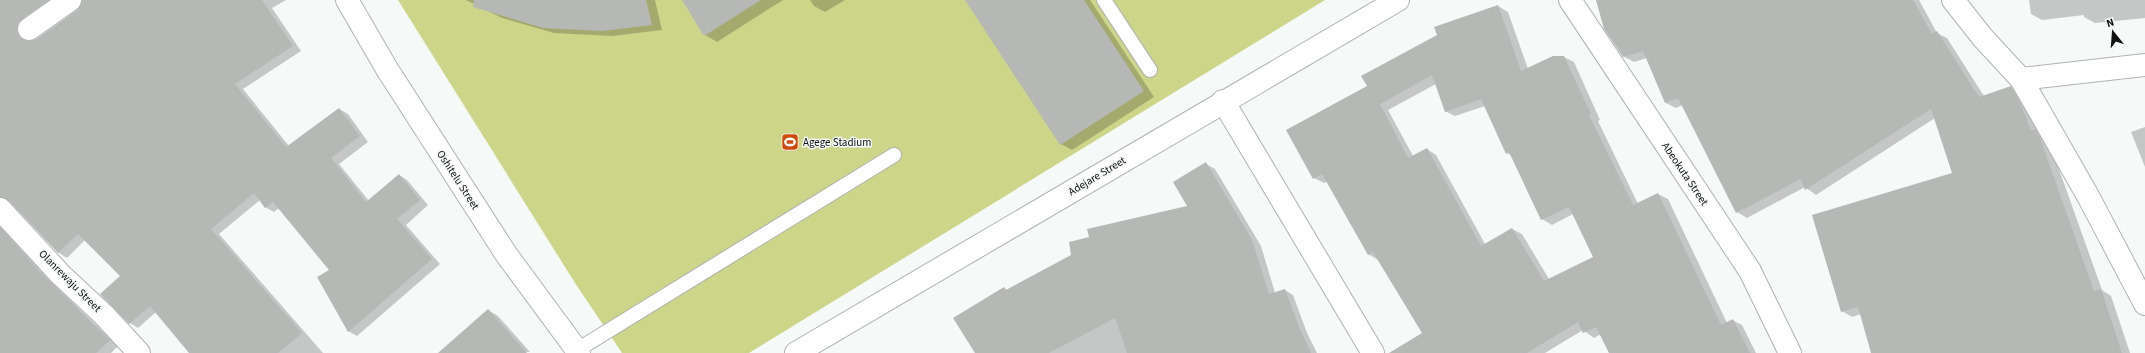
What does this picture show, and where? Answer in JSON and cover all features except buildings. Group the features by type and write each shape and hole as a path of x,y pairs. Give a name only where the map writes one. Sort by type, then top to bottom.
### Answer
{"street":[{"path":"29,29 70,0"},
{"name":"Oshitelu Street","path":"347,0 387,69 506,254 578,352"},
{"name":"Adejare Street","path":"796,353 1223,101 1398,0"},
{"name":"Abeokuta Street","path":"1570,0 1750,271 1790,353"},
{"path":"1953,0 1983,38 2021,79 2088,196 2145,304"},
{"path":"2021,79 2145,65"},
{"path":"1223,101 1373,353"},
{"name":"Olanrewaju Street","path":"0,209 61,275 104,315 139,353"}],"lane":[{"path":"1104,0 1150,70"},
{"path":"578,352 894,155"}],"green space":[{"name":"Agege Stadium","path":"398,0 1325,0 749,353 622,353 575,283"}],"place":[{"name":"Agege Stadium","path":"790,142"}]}
